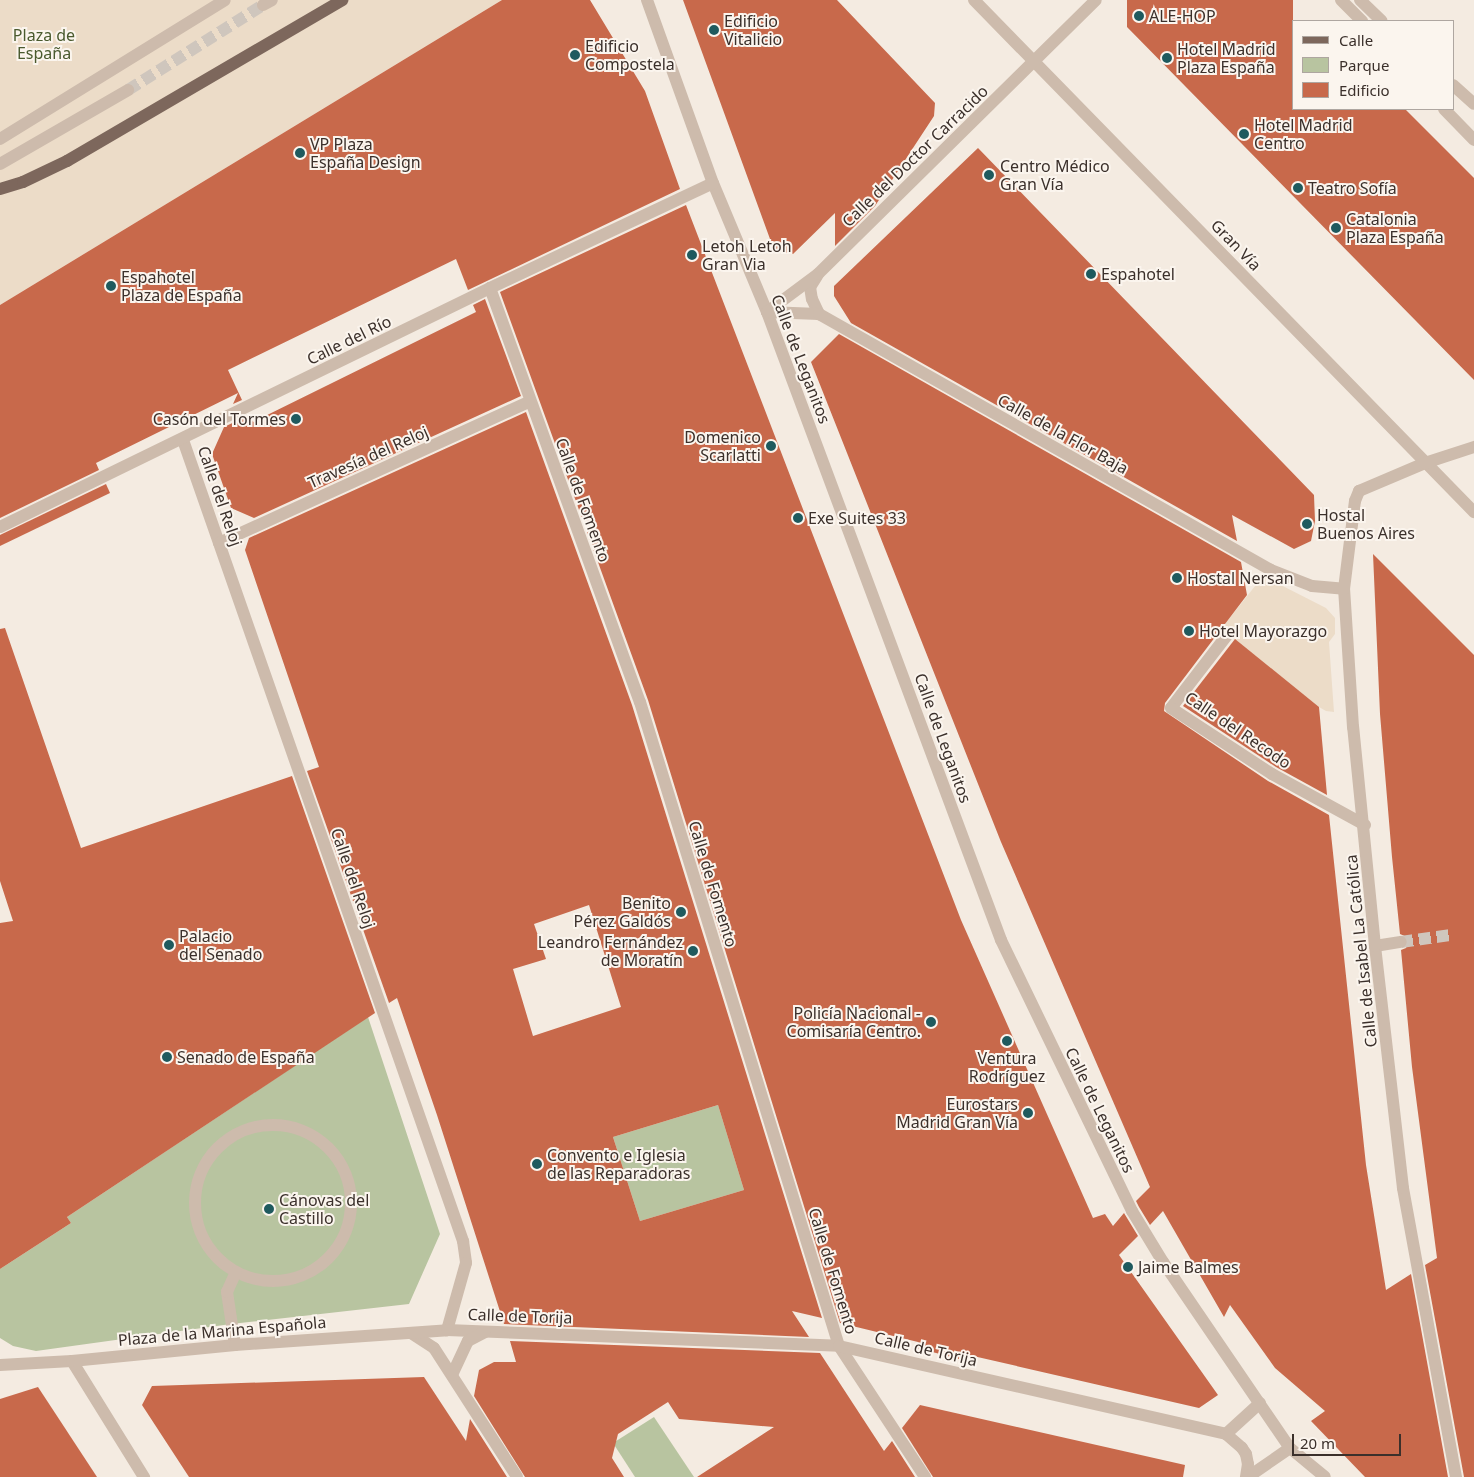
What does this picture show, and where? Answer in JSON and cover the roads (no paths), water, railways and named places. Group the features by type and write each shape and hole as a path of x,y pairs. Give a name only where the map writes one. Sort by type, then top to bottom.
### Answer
{"main road":[{"path":"0,190 23,182 67,161 342,0"}],"street":[{"path":"0,139 225,0"},
{"name":"Calle de Leganitos","path":"647,0 713,183 767,312 1001,940 1132,1212 1162,1262 1290,1448 1325,1477"},
{"name":"Gran Vía","path":"974,0 1474,512"},
{"name":"Calle del Doctor Carracido","path":"767,312 818,274 1096,0"},
{"path":"1341,0 1361,20"},
{"path":"1360,0 1381,20"},
{"path":"1454,86 1474,104"},
{"path":"0,164 128,90"},
{"path":"1445,110 1471,138"},
{"name":"Calle del Río","path":"0,527 183,440 490,288 713,183"},
{"name":"Calle del Doctor Carracido","path":"818,274 810,287 812,299 819,314"},
{"name":"Calle de Fomento","path":"490,288 640,702 839,1346 926,1477"},
{"name":"Calle de la Flor Baja","path":"767,312 819,314 1271,570 1312,586 1344,589"},
{"name":"Travesía del Reloj","path":"219,542 530,401"},
{"name":"Calle del Reloj","path":"183,440 463,1241 466,1263 447,1330"},
{"path":"1425,462 1474,447"},
{"name":"Calle de Isabel La Católica","path":"1425,462 1359,491 1355,501 1344,589 1353,727 1365,825 1375,946 1403,1188 1456,1477"},
{"name":"Calle del Recodo","path":"1228,634 1170,708 1272,774 1365,825"},
{"path":"1375,946 1401,942"},
{"path":"266,1125 287,1126 313,1135 331,1150 345,1171 351,1194 350,1218 341,1241 326,1260 306,1274 283,1280 259,1280 236,1272 215,1257 201,1235 194,1210 196,1184 206,1162 222,1143 242,1131 266,1125"},
{"path":"235,1345 227,1292 236,1272"},
{"name":"Calle de Torija","path":"447,1330 839,1346 1226,1434"},
{"name":"Plaza de la Marina Española","path":"0,1365 72,1361 235,1345 447,1330"},
{"path":"452,1375 468,1341 487,1331"},
{"path":"411,1333 434,1348 517,1477"},
{"path":"72,1361 144,1477"},
{"path":"1247,1477 1248,1464 1246,1454 1226,1434 1260,1402"},
{"path":"1247,1477 1290,1448"}],"tunnel":[{"path":"128,90 263,5"},
{"path":"1401,942 1450,935"}],"place":[{"name":"ALE-HOP","path":"1139,16"},
{"name":"Edificio Vitalicio","path":"714,30"},
{"name":"Edificio Compostela","path":"575,55"},
{"name":"Hotel Madrid Plaza España","path":"1167,58"},
{"name":"Hotel Madrid Centro","path":"1244,134"},
{"name":"VP Plaza España Design","path":"300,153"},
{"name":"Centro Médico Gran Vía","path":"989,175"},
{"name":"Teatro Sofía","path":"1298,188"},
{"name":"Catalonia Plaza España","path":"1336,228"},
{"name":"Letoh Letoh Gran Via","path":"692,255"},
{"name":"Espahotel","path":"1091,274"},
{"name":"Espahotel Plaza de España","path":"111,286"},
{"name":"Casón del Tormes","path":"296,419"},
{"name":"Domenico Scarlatti","path":"771,446"},
{"name":"Exe Suites 33","path":"798,518"},
{"name":"Hostal Buenos Aires","path":"1307,524"},
{"name":"Hostal Nersan","path":"1177,578"},
{"name":"Hotel Mayorazgo","path":"1189,631"},
{"name":"Benito Pérez Galdós","path":"681,912"},
{"name":"Palacio del Senado","path":"169,945"},
{"name":"Leandro Fernández de Moratín","path":"693,951"},
{"name":"Policía Nacional - Comisaría Centro.","path":"931,1022"},
{"name":"Ventura Rodríguez","path":"1007,1041"},
{"name":"Senado de España","path":"167,1057"},
{"name":"Eurostars Madrid Gran Vía","path":"1028,1113"},
{"name":"Convento e Iglesia de las Reparadoras","path":"537,1164"},
{"name":"Cánovas del Castillo","path":"269,1209"},
{"name":"Jaime Balmes","path":"1128,1267"}],"park label":[{"name":"Plaza de España","path":"44,44"}]}
